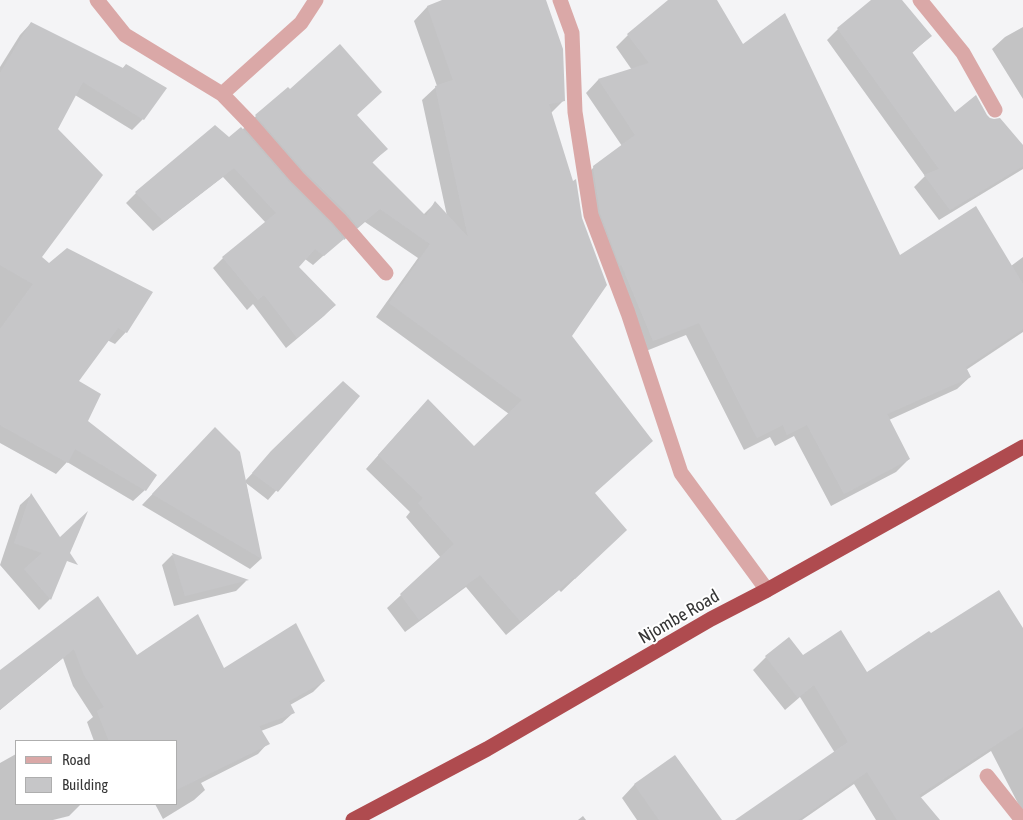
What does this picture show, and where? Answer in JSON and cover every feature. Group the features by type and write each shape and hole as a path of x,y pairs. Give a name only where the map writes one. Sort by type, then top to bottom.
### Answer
{"highway":[{"name":"Njombe Road","path":"353,820 487,749 711,619 768,590 1023,447"}],"street":[{"path":"97,0 125,35 222,94 297,177 339,219 386,273"},
{"path":"222,94 301,23 316,0"},
{"path":"560,0 572,33 575,112 591,215 628,313 681,473 768,590"},
{"path":"920,0 963,53 995,110"},
{"path":"987,776 1022,820"}],"building":[{"path":"442,0 546,0 563,49 565,101 549,104 573,181 576,179 582,218 607,285 572,336 653,441 595,493 627,530 575,579 573,578 521,622 480,575 419,620 400,594 454,544 418,503 423,498 378,455 428,399 474,446 522,400 389,303 430,244 380,209 358,227 346,212 304,171 255,115 288,87 290,89 340,44 382,92 357,115 388,149 372,162 426,216 435,201 468,237 435,86 453,80 427,6"},
{"path":"668,0 717,0 743,44 785,13 900,255 976,206 1023,284 1023,329 966,367 971,377 887,414 910,459 844,494 807,425 787,435 783,425 757,438 699,323 653,341 621,264 620,266 600,213 593,166 635,135 598,79 649,63 627,34"},
{"path":"871,0 902,0 932,36 912,52 955,112 976,95 987,115 994,119 1000,118 1023,145 1023,166 950,210 924,175 939,169 837,28"},
{"path":"31,22 123,68 126,64 167,88 144,120 83,82 58,129 103,175 42,257 49,263 67,248 153,292 127,333 118,328 79,381 101,394 88,421 157,475 146,491 75,449 68,463 0,425 0,329 33,284 0,265 0,73"},
{"path":"215,125 229,137 241,127 290,183 344,239 324,256 315,249 299,267 336,305 297,338 264,295 258,300 222,257 276,213 234,168 164,222 135,192"},
{"path":"343,381 360,396 278,492 252,473 271,451"},
{"path":"215,427 240,452 262,559 152,494"},
{"path":"31,493 60,537 88,511 70,553 78,565 67,561 51,600 24,569 42,553 14,543"},
{"path":"172,553 249,580 185,596"},
{"path":"999,590 1023,628 1023,727 919,795 940,820 897,820 867,772 798,820 735,820 848,742 814,685 798,698 765,656 789,637 803,655 841,630 867,672 929,631 931,633"},
{"path":"98,596 137,655 198,614 224,668 296,623 325,681 289,701 295,713 259,726 270,744 178,789 178,740 109,740 97,711 104,707 84,675 74,649 0,710 0,670"},
{"path":"675,755 722,820 659,820 634,784"}]}
